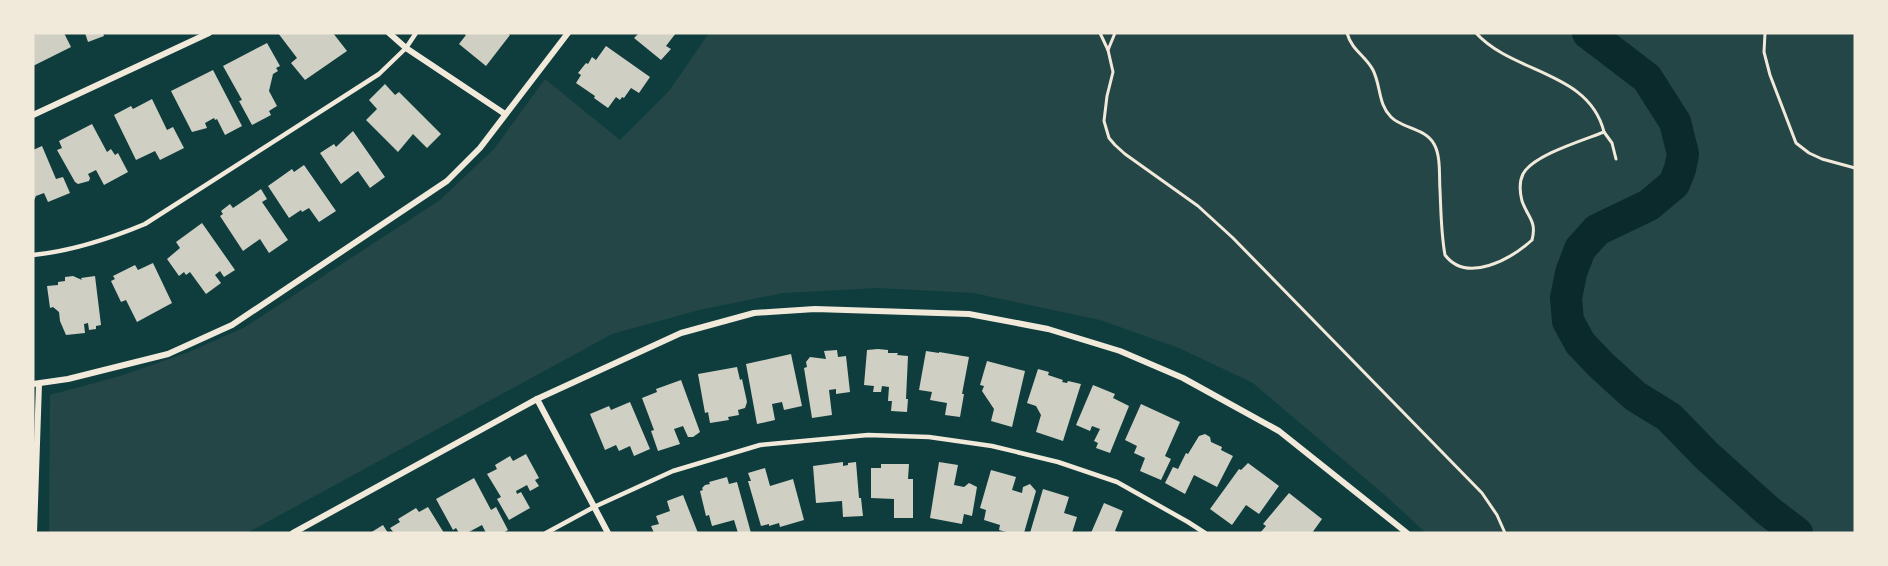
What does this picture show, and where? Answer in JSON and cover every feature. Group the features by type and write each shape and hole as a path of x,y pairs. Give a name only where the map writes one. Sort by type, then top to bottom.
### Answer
{"street":[{"path":"33,115 209,33"},
{"path":"389,33 406,48 505,114"},
{"path":"34,533 36,384 168,354 232,325 447,181 480,148 568,33"},
{"path":"294,533 537,399 681,333 754,313 815,309 969,314 1048,329 1120,351 1183,378 1279,431 1407,533"},
{"path":"537,399 608,533"}],"lane":[{"path":"33,255 51,253 107,239 145,224 379,74 406,48 416,33"},
{"path":"546,533 594,507 673,471 760,445 868,435 929,437 992,446 1058,462 1117,482 1205,533"}],"path":[{"path":"1100,33 1108,50 1113,72 1104,121 1109,138 1115,146 1198,206 1233,238 1482,493 1497,515 1505,533"},
{"path":"1108,50 1115,33"},
{"path":"1347,33 1353,48 1361,54 1377,78 1385,110 1395,120 1420,132 1433,142 1436,148 1445,255 1460,266 1469,268 1489,266 1500,262 1532,240 1533,221 1522,201 1520,184 1523,172 1545,157 1604,132"},
{"path":"1476,33 1496,51 1552,75 1570,87 1596,110 1604,132 1612,143 1616,159"},
{"path":"1765,33 1764,52 1770,75 1796,143 1822,159 1855,168"}],"shaded area":[{"path":"709,33 1855,33 1855,533 1426,533 1253,383 1179,348 1100,320 973,293 877,288 783,293 699,310 612,334 247,533 49,533 50,395 120,376 189,352 245,327 440,200 494,149 545,79 620,140 669,91"}],"building":[{"path":"33,33 64,33 71,47 33,66"},
{"path":"85,33 103,33 104,36 88,42"},
{"path":"278,33 333,33 347,51 305,80 291,63 297,58"},
{"path":"463,33 507,33 510,35 486,66 459,44 466,35"},
{"path":"639,33 676,33 666,46 671,49 661,60 634,38"},
{"path":"267,43 280,66 273,74 269,91 277,106 269,111 271,115 252,125 239,101 242,100 223,66"},
{"path":"606,46 650,77 639,93 631,88 624,98 620,100 616,97 608,108 576,83 581,75 578,73 586,63 588,64 592,57 596,60"},
{"path":"213,70 242,126 225,135 217,119 214,118 205,123 207,128 192,132 171,91"},
{"path":"385,84 395,95 399,92 441,134 427,148 413,134 398,152 366,120 377,109 369,100"},
{"path":"152,99 167,130 173,127 184,148 160,160 155,151 136,160 114,115 131,106 133,109"},
{"path":"92,124 107,152 111,149 115,155 118,153 128,172 104,185 96,170 88,174 89,181 78,184 75,182 57,150 62,148 59,141"},
{"path":"353,131 385,177 370,188 358,171 341,184 320,153 334,144 336,147"},
{"path":"42,146 56,179 63,177 70,193 48,202 44,193 36,196 33,202 33,150"},
{"path":"304,165 336,211 319,222 309,208 289,218 268,186 292,169 294,172"},
{"path":"261,189 267,199 262,202 288,240 269,253 260,239 243,251 220,216 223,214 221,211 230,204 233,208"},
{"path":"202,223 235,270 224,277 220,271 215,275 221,283 206,294 190,272 186,275 184,272 179,276 167,259 180,248 176,242"},
{"path":"153,263 172,303 137,322 126,300 121,302 111,281 115,279 113,276 135,265 138,270"},
{"path":"73,276 82,280 81,278 95,276 101,325 89,330 88,323 84,324 85,333 66,335 59,312 53,307 50,308 47,286 58,285 58,282 65,281 65,277"},
{"path":"878,349 908,356 907,412 891,411 892,401 888,401 889,387 882,386 881,392 873,392 874,386 864,385 867,350"},
{"path":"837,350 838,357 846,356 850,392 836,394 836,389 829,390 832,415 812,418 804,368 807,367 806,362 810,357 826,359 824,351"},
{"path":"926,351 969,357 960,417 945,415 947,403 930,400 932,392 919,390"},
{"path":"791,354 802,406 784,410 782,402 772,404 775,420 757,424 746,364"},
{"path":"987,361 1025,371 1012,427 991,421 994,409 982,391 984,386 980,385"},
{"path":"737,367 747,402 745,408 738,410 739,415 728,417 729,420 710,423 708,412 705,413 698,374"},
{"path":"1038,369 1049,372 1048,375 1063,380 1062,382 1081,384 1063,441 1036,432 1041,415 1036,406 1027,403"},
{"path":"681,380 700,432 693,437 688,437 683,426 674,429 680,444 658,451 651,431 654,430 642,398 657,392 656,389"},
{"path":"1093,385 1115,394 1113,398 1129,406 1110,453 1096,448 1098,443 1094,441 1100,429 1092,426 1090,431 1076,425"},
{"path":"630,402 650,449 634,456 630,446 619,451 616,445 605,450 590,414 609,406 611,410"},
{"path":"1141,404 1180,422 1165,456 1171,459 1161,480 1140,471 1145,458 1134,453 1137,446 1125,440"},
{"path":"1205,434 1210,437 1211,442 1222,447 1221,450 1233,456 1217,487 1194,475 1185,494 1165,483 1173,467 1178,469 1186,453 1188,454 1199,436"},
{"path":"526,454 539,478 535,480 539,486 530,491 527,485 516,491 517,494 521,492 530,508 509,520 497,499 501,497 487,474 497,469 495,465 510,456 513,461"},
{"path":"843,462 843,466 856,462 863,516 843,517 842,501 816,503 813,466"},
{"path":"939,462 958,465 954,485 964,487 969,483 977,487 972,516 964,514 962,524 930,518"},
{"path":"1248,463 1279,486 1259,514 1246,505 1232,525 1210,509 1239,469 1241,470"},
{"path":"881,464 909,464 908,479 913,479 913,518 894,518 894,499 871,498 871,468 881,468"},
{"path":"765,468 770,486 793,479 804,520 780,527 779,523 761,526 748,481 751,481 748,473"},
{"path":"991,470 1016,477 1012,490 1022,493 1023,487 1030,484 1036,491 1024,533 999,530 1000,525 984,520 986,510 980,508"},
{"path":"727,477 729,484 737,482 751,533 738,533 734,520 712,526 709,515 706,516 700,491 705,485 710,484 709,482"},
{"path":"474,478 491,510 496,507 508,530 503,533 486,533 482,525 467,533 459,533 456,528 453,530 436,499"},
{"path":"1043,489 1069,497 1064,513 1077,517 1072,533 1030,533"},
{"path":"1289,493 1322,519 1312,533 1260,533 1266,526 1263,524"},
{"path":"683,495 698,533 654,533 651,526 659,524 656,516 670,511 667,501"},
{"path":"1104,503 1123,511 1115,531 1120,533 1091,533"},
{"path":"428,507 444,533 394,533 390,528 400,522 398,519 416,508 419,512"},
{"path":"383,525 388,533 370,533"}],"waterway":[{"path":"1588,33 1647,78 1675,122 1683,154 1674,184 1649,205 1597,230 1580,249 1571,273 1566,298 1568,321 1580,343 1601,365 1635,396 1669,417 1707,456 1767,510 1797,533"}]}
